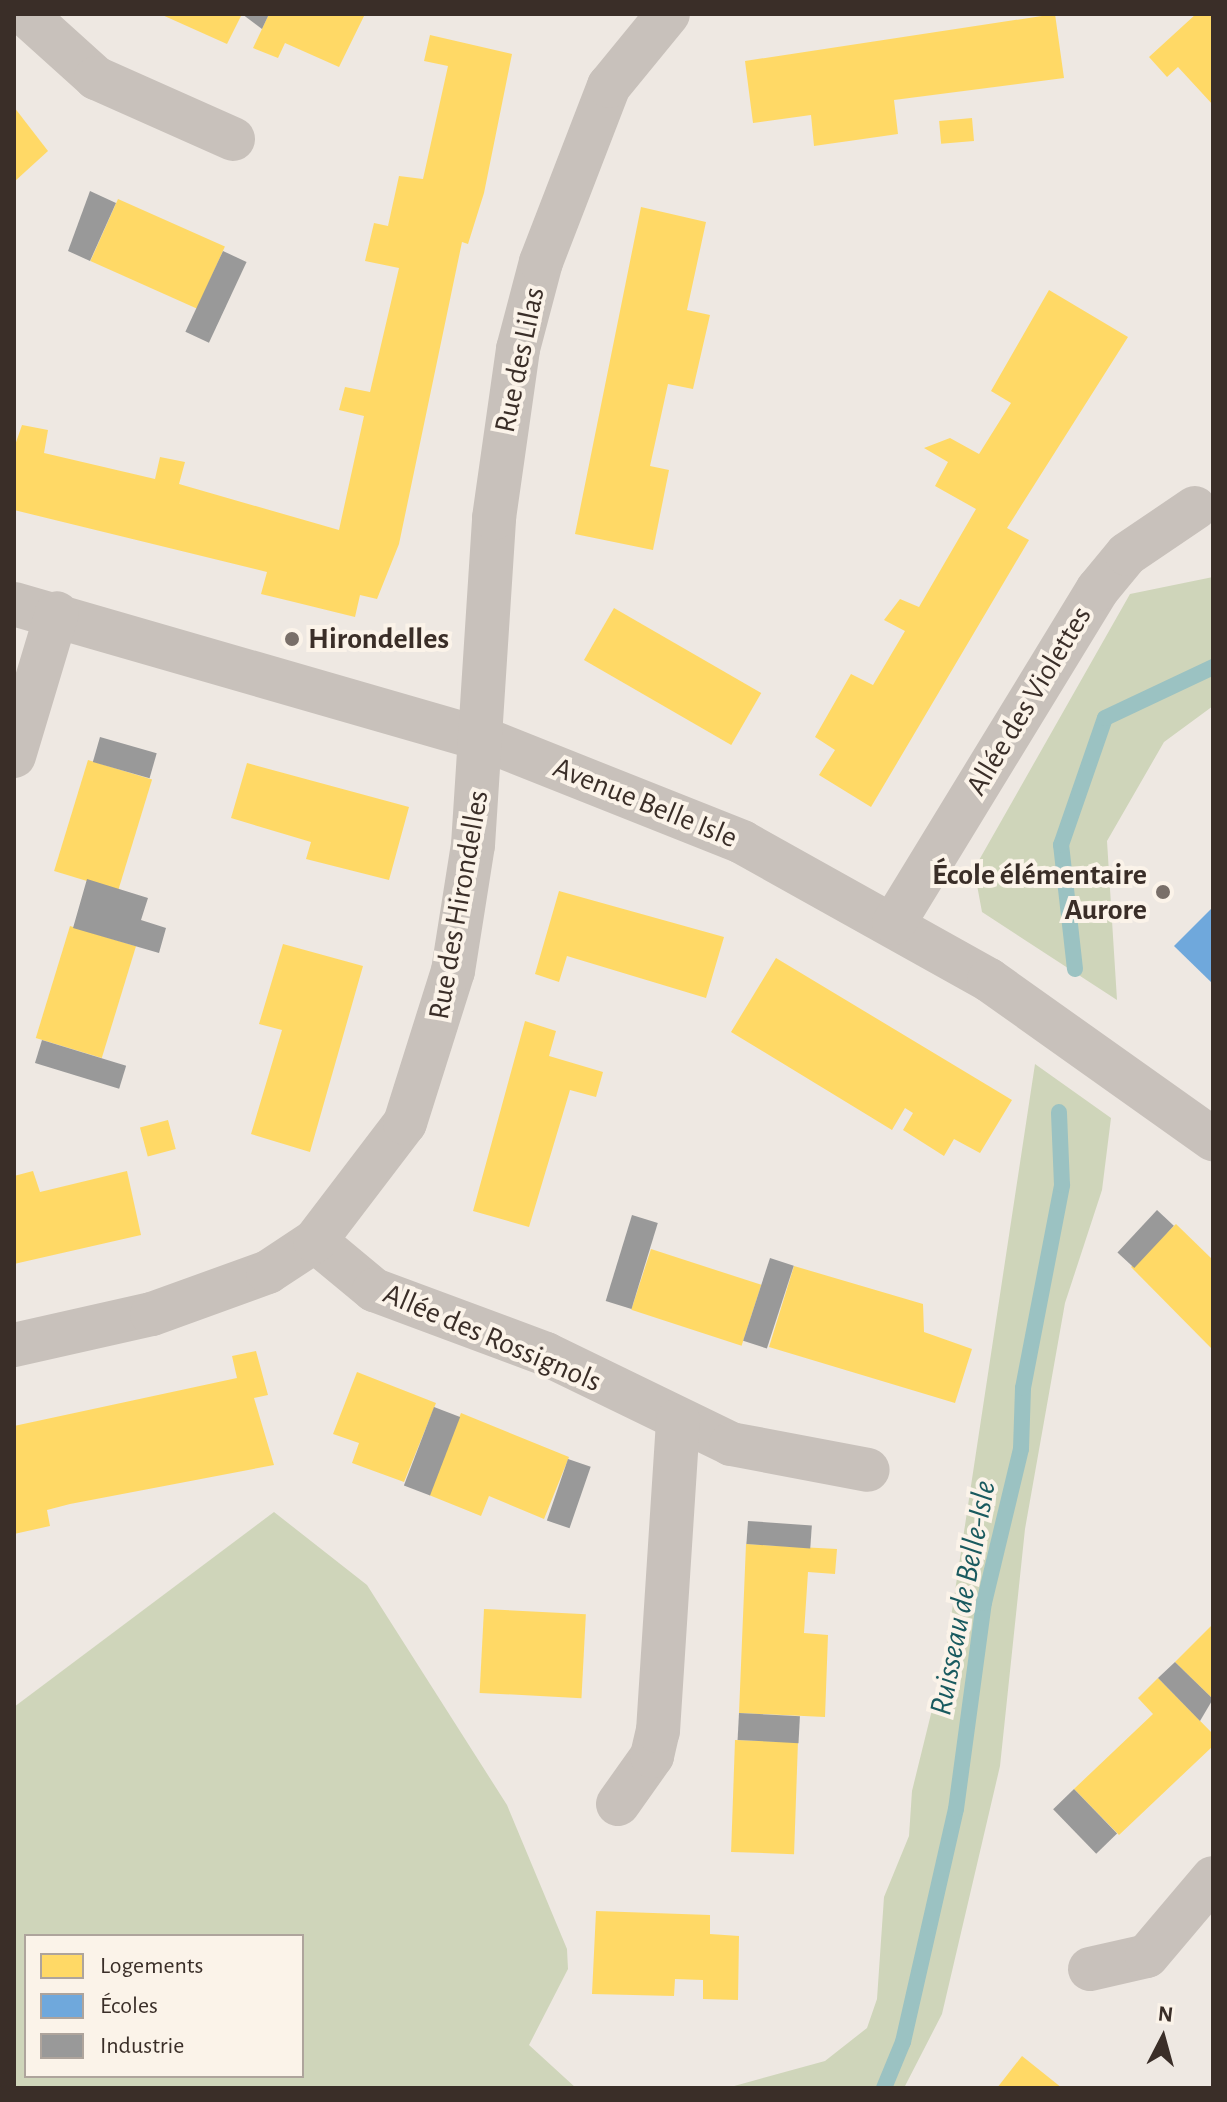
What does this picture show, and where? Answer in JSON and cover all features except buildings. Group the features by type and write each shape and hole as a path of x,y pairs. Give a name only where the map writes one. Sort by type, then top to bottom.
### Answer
{"street":[{"path":"25,14 96,78 233,139"},
{"name":"Rue des Lilas","path":"486,740 494,518 518,349 541,262 609,86 668,14"},
{"name":"Allée des Violettes","path":"894,923 1098,589 1127,554 1195,508"},
{"name":"Avenue Belle Isle","path":"14,604 57,613 486,740 742,842 894,923 1088,1045 1213,1139"},
{"path":"14,756 57,613"},
{"name":"Rue des Hirondelles","path":"14,1345 218,1294 315,1241 390,1149 418,1093 453,971 486,740"},
{"name":"Allée des Rossignols","path":"315,1241 374,1290 546,1354 678,1421 783,1457 868,1470"},
{"path":"618,1804 652,1756 658,1731 678,1421"},
{"path":"1090,1969 1147,1956 1213,1878"}],"green space":[{"path":"1213,577 1213,706 1164,742 1107,841 1117,1000 982,912 974,869 1130,594"},
{"path":"1035,1064 1111,1118 1102,1190 1065,1303 1025,1529 1000,1766 942,2014 904,2088 727,2088 825,2061 867,2028 877,1999 884,1897 909,1836 912,1791 945,1657"},
{"path":"274,1512 367,1585 507,1805 567,1949 568,1969 529,2045 576,2088 14,2088 14,1707"}],"waterway":[{"path":"1075,969 1061,845 1105,718 1213,667"},
{"name":"Ruisseau de Belle-Isle","path":"884,2088 903,2042 956,1809 984,1603 1021,1449 1023,1388 1062,1185 1059,1112"}],"place":[{"name":"Hirondelles","path":"292,639"},
{"name":"École élémentaire Aurore","path":"1163,892"}]}
